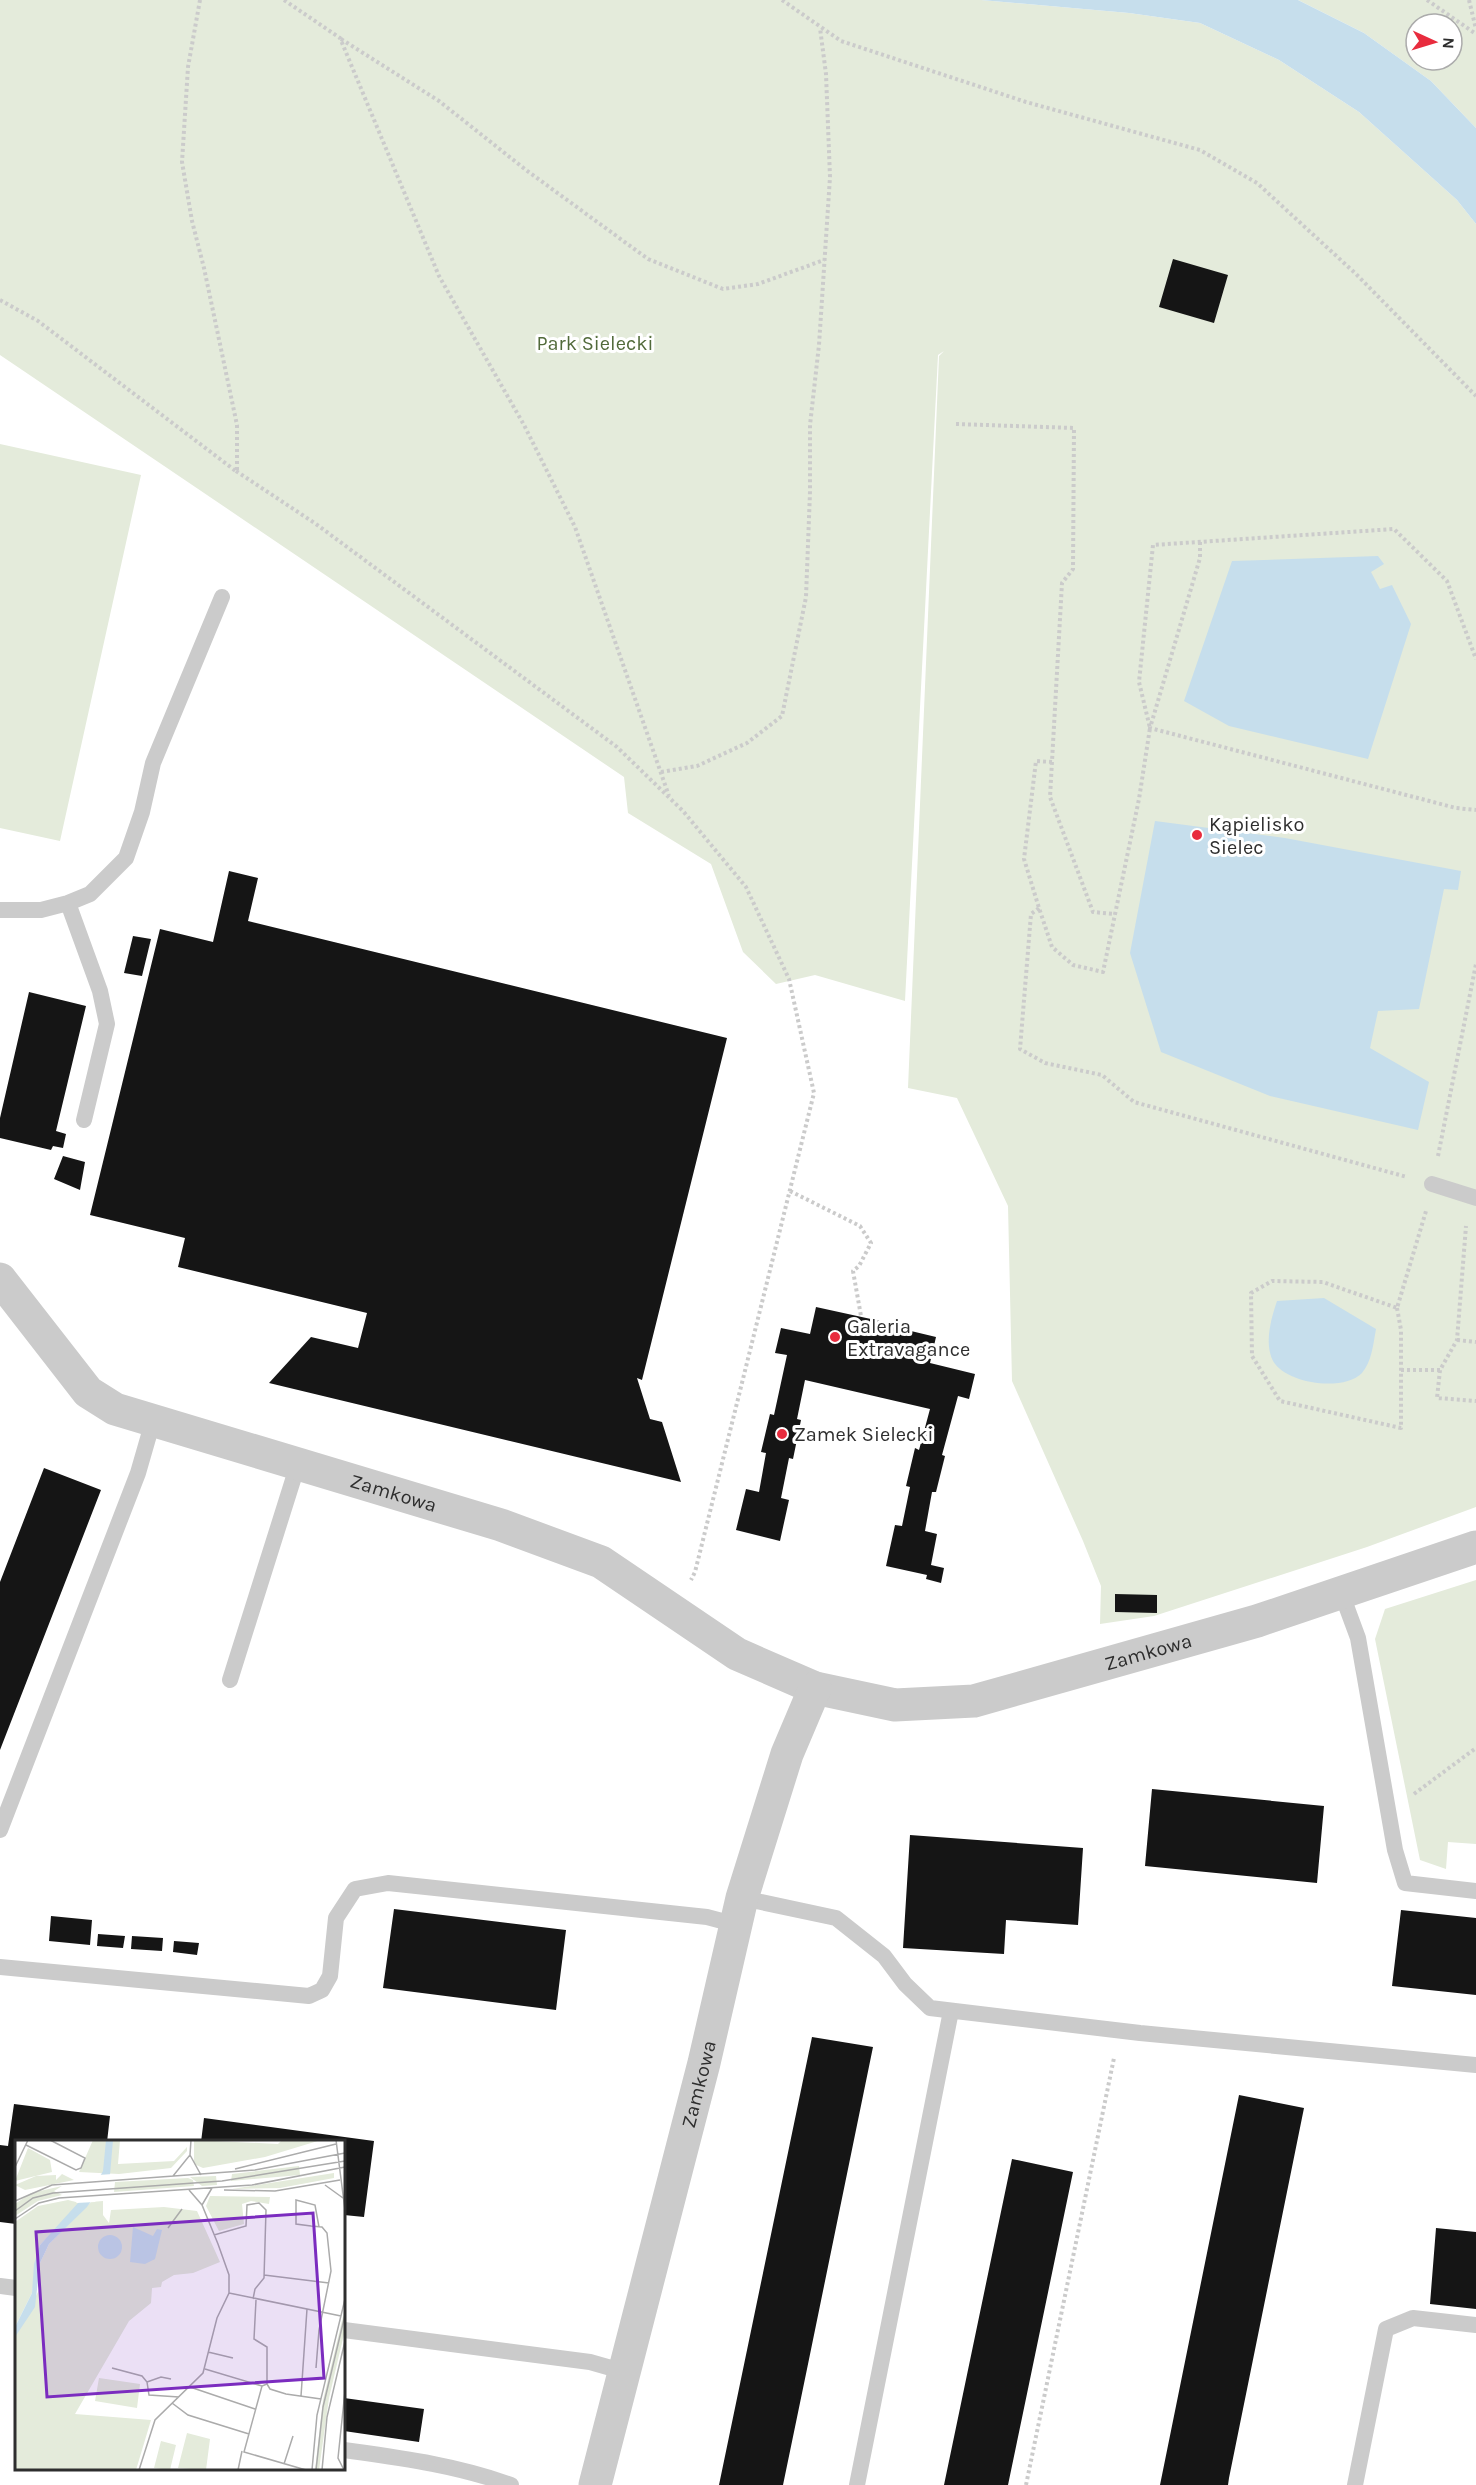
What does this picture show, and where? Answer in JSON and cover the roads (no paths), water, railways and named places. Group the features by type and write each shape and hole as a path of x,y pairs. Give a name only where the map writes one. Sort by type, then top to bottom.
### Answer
{"street":[{"name":"Zamkowa","path":"0,1280 88,1392 116,1409 501,1525 601,1562 737,1654 815,1688 895,1705 974,1701 1184,1644 1476,1546"},
{"name":"Zamkowa","path":"596,2485 684,2143 740,1912 787,1754 815,1688"}],"lane":[{"path":"0,910 41,910 90,894 126,858 142,812 153,763 222,597"},
{"path":"68,903 100,991 107,1024 84,1120"},
{"path":"1432,1184 1472,1197"},
{"path":"0,1830 138,1473 153,1421"},
{"path":"230,1680 298,1464"},
{"path":"1341,1592 1358,1638 1395,1850 1405,1883 1476,1891"},
{"path":"0,1967 309,1996 322,1990 330,1976 336,1918 355,1889 388,1883 707,1917 740,1912 836,1918 884,1956 905,1984 930,2008 1120,2031 1476,2065"},
{"path":"857,2485 951,2011"},
{"path":"0,2286 15,2288"},
{"path":"1355,2485 1386,2329 1413,2318 1476,2325"},
{"path":"345,2330 590,2362 625,2372"},
{"path":"345,2450 433,2462 510,2485"}],"water":[{"path":"981,0 1298,0 1364,33 1404,62 1404,72 1418,72 1431,81 1476,128 1476,224 1457,200 1359,112 1279,60 1200,23 1129,13"},
{"path":"1378,556 1384,564 1371,572 1380,589 1392,585 1411,624 1368,759 1229,726 1184,701 1232,561"},
{"path":"1155,821 1285,838 1461,871 1458,890 1444,889 1419,1009 1378,1011 1370,1048 1429,1082 1418,1130 1270,1096 1161,1052 1130,953"},
{"path":"1324,1298 1376,1329 1368,1363 1362,1373 1354,1379 1329,1384 1302,1380 1280,1369 1270,1354 1269,1331 1277,1301"}],"place":[{"name":"Kąpielisko Sielec","path":"1197,835"},
{"name":"Galeria Extravagance","path":"835,1337"},
{"name":"Zamek Sielecki","path":"782,1434"}],"park label":[{"name":"Park Sielecki","path":"595,343"}]}
